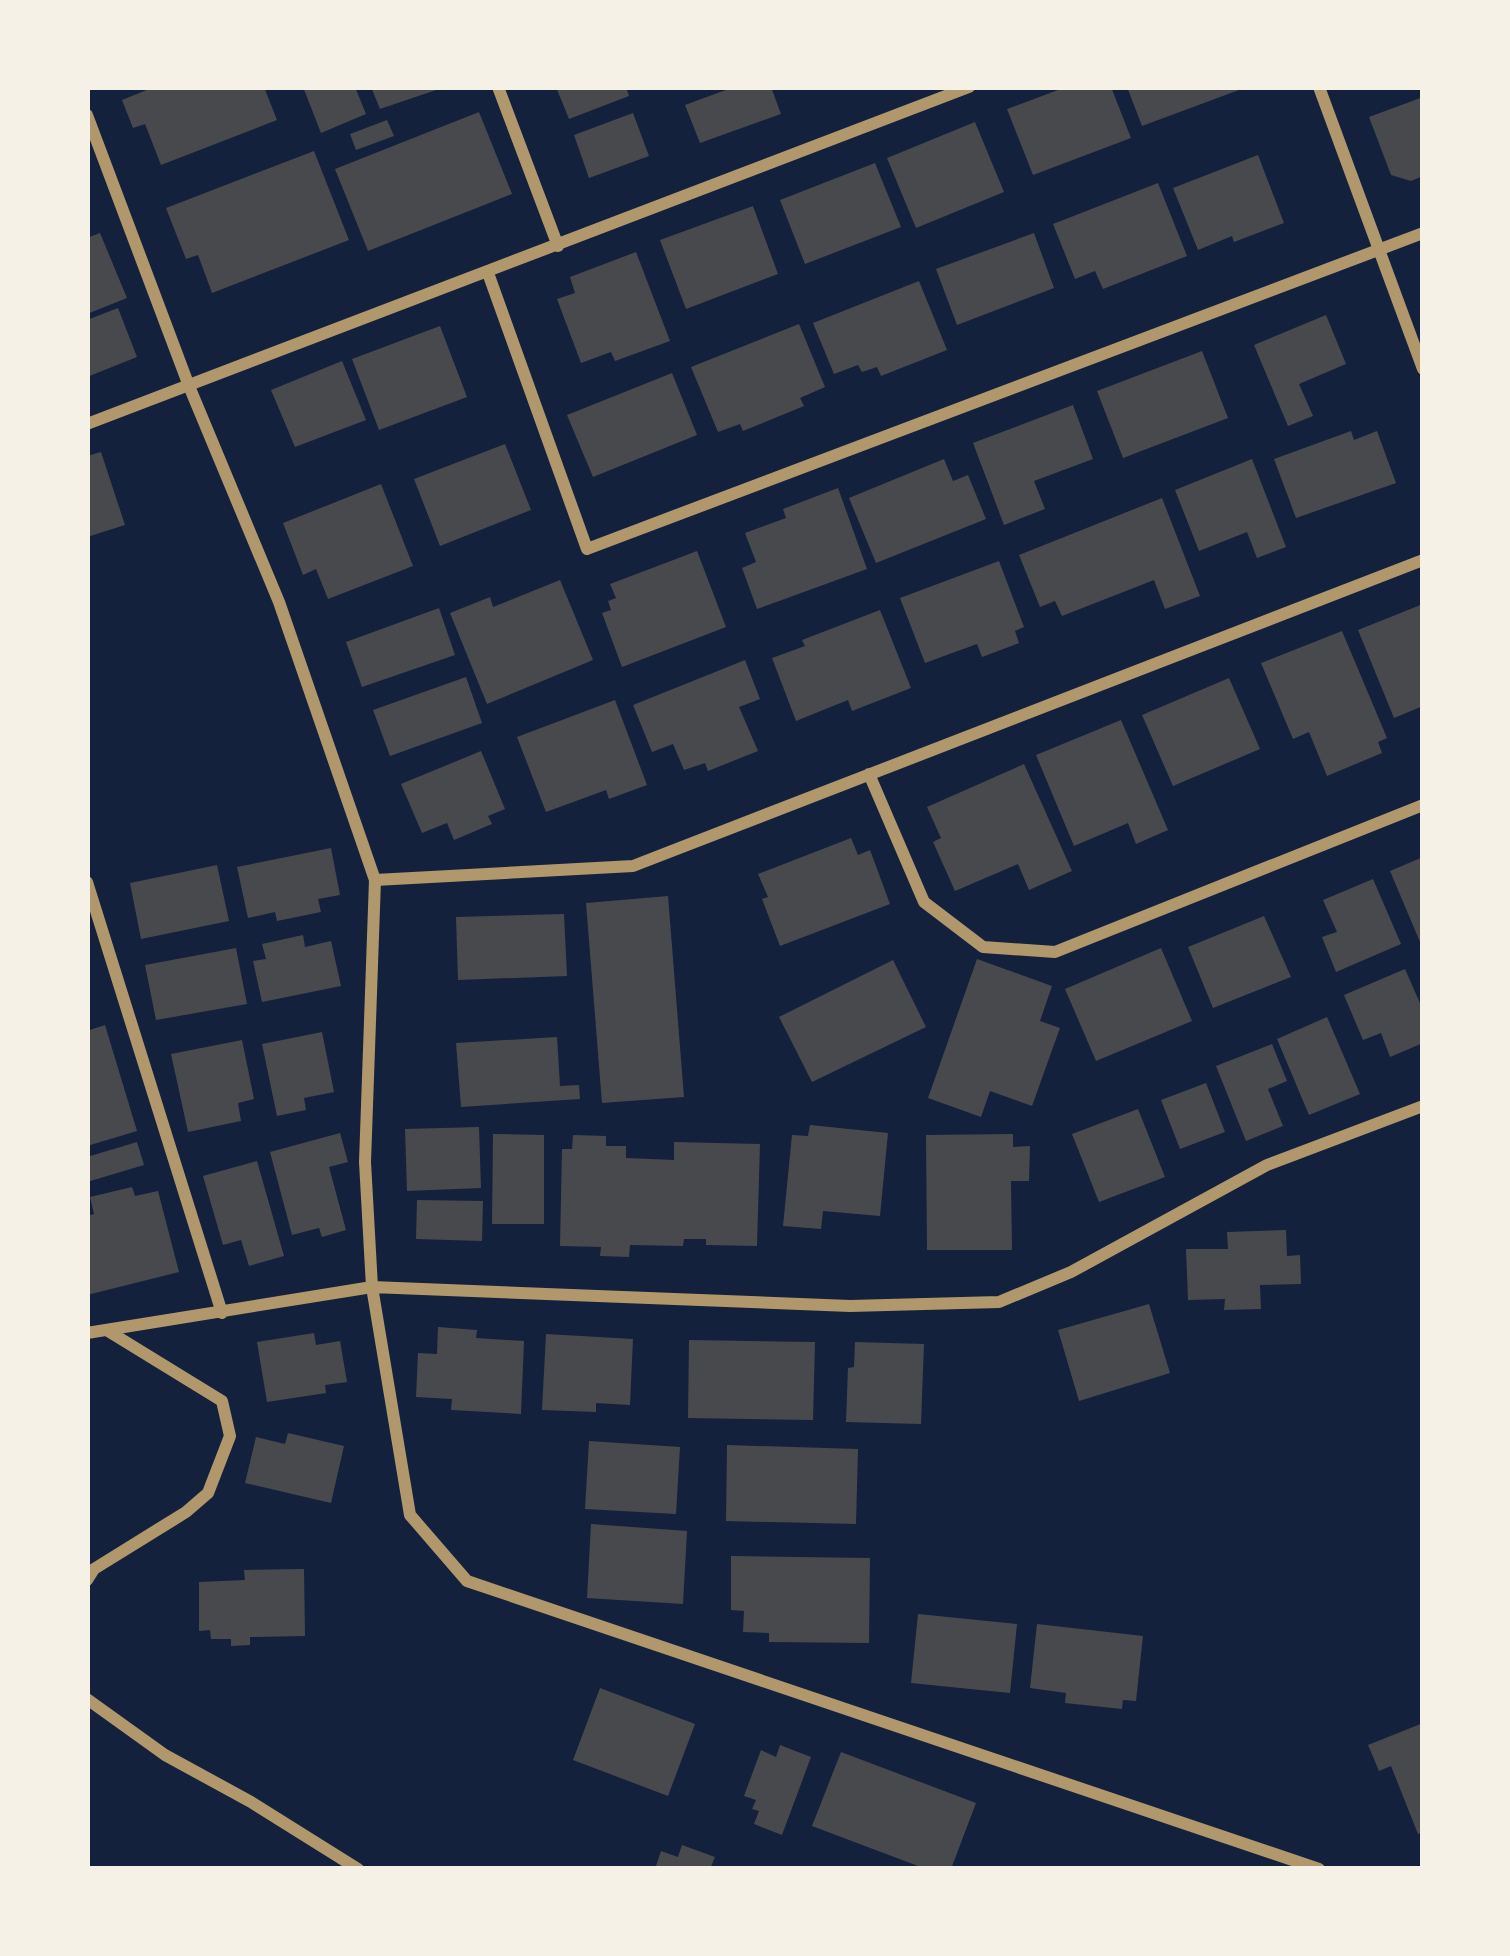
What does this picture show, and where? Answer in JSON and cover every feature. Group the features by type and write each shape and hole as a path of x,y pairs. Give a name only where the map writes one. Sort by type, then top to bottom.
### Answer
{"street":[{"path":"498,87 558,246"},
{"path":"87,424 969,87"},
{"path":"1319,87 1423,369"},
{"path":"87,115 189,386 279,602 375,880 365,1162 372,1287 410,1515 467,1581 1318,1869"},
{"path":"488,273 587,549 1423,233"},
{"path":"375,880 633,866 1423,560"},
{"path":"869,774 924,902 982,946 1055,952 1423,805"},
{"path":"87,882 222,1313"},
{"path":"87,1334 372,1287 850,1306 999,1302 1071,1272 1267,1165 1423,1106"},
{"path":"87,1580 94,1569 186,1512 208,1493 230,1436 222,1401 107,1331"},
{"path":"87,1699 165,1755 358,1869"}],"building":[{"path":"154,87 264,87 277,120 161,165 145,124 133,128 122,100"},
{"path":"303,87 355,87 366,114 321,133"},
{"path":"371,87 442,87 442,88 380,109"},
{"path":"556,87 626,87 629,96 569,119"},
{"path":"734,87 771,87 781,114 700,143 685,105"},
{"path":"1066,87 1111,87 1131,138 1033,175 1007,109"},
{"path":"1127,87 1247,87 1142,126"},
{"path":"1423,97 1423,176 1411,181 1391,175 1369,117"},
{"path":"479,112 512,194 368,251 335,169"},
{"path":"633,113 649,156 589,178 574,135"},
{"path":"387,120 394,136 356,150 350,134"},
{"path":"975,122 1004,192 916,228 887,158"},
{"path":"314,151 349,240 212,293 198,255 186,259 166,208"},
{"path":"1258,155 1284,223 1198,250 1173,188"},
{"path":"875,163 901,227 805,264 780,200"},
{"path":"1158,183 1187,256 1103,289 1095,271 1075,279 1053,224"},
{"path":"753,206 778,274 686,309 660,240"},
{"path":"100,233 127,298 87,314 87,238"},
{"path":"1034,233 1054,288 957,325 936,269"},
{"path":"636,252 670,341 615,361 611,352 581,363 557,299 575,293 570,277"},
{"path":"919,281 947,350 881,376 877,367 862,372 858,365 834,374 813,323"},
{"path":"118,308 137,357 87,377 87,320"},
{"path":"1326,315 1346,364 1299,384 1313,416 1288,426 1254,345"},
{"path":"799,324 825,387 800,398 804,406 743,431 740,424 718,432 691,367"},
{"path":"440,326 467,397 379,430 352,359"},
{"path":"1202,351 1228,418 1123,458 1097,391"},
{"path":"342,361 366,420 295,447 271,390"},
{"path":"672,373 697,435 593,477 567,415"},
{"path":"1073,405 1093,459 1034,481 1045,509 1004,525 973,443"},
{"path":"1351,431 1354,440 1377,431 1396,483 1296,518 1274,459"},
{"path":"505,444 531,510 440,546 414,479"},
{"path":"101,452 125,525 87,537 87,456"},
{"path":"944,459 953,481 968,475 986,519 876,563 849,498"},
{"path":"1252,459 1286,547 1257,558 1247,532 1199,551 1175,490"},
{"path":"381,484 413,566 328,599 316,569 303,575 283,523"},
{"path":"838,488 867,569 757,609 742,568 756,562 745,533 786,518 783,509"},
{"path":"1162,498 1200,596 1165,609 1154,580 1062,616 1055,601 1040,607 1019,555"},
{"path":"697,551 726,627 622,667 602,613 611,610 608,601 616,598 610,584"},
{"path":"999,561 1024,627 1015,631 1019,643 982,657 977,644 925,663 900,598"},
{"path":"560,580 593,660 487,704 450,613 490,597 493,607"},
{"path":"1423,604 1423,706 1394,718 1358,630"},
{"path":"439,608 455,655 362,687 346,642"},
{"path":"880,610 911,688 852,711 848,700 796,721 772,658 805,646 802,640"},
{"path":"1342,631 1387,738 1378,742 1382,753 1327,776 1309,732 1293,739 1261,663"},
{"path":"745,660 760,699 739,707 758,751 708,771 705,763 684,770 673,744 652,752 633,705"},
{"path":"466,677 482,723 390,756 373,710"},
{"path":"1229,678 1260,749 1173,786 1142,715"},
{"path":"615,700 647,785 609,799 606,790 546,812 517,737"},
{"path":"1121,720 1168,830 1136,844 1128,823 1074,846 1036,755"},
{"path":"481,751 505,809 488,816 492,824 454,840 447,823 422,833 401,784"},
{"path":"1024,764 1072,871 1029,890 1018,864 955,891 933,842 941,838 927,807"},
{"path":"851,838 858,855 870,850 890,904 780,946 758,874"},
{"path":"331,848 340,895 318,899 321,912 277,921 275,912 248,918 237,867"},
{"path":"1423,857 1423,949 1390,871"},
{"path":"217,865 229,921 141,939 130,883"},
{"path":"1373,879 1401,944 1336,972 1322,937 1337,932 1323,900"},
{"path":"668,896 684,1097 602,1103 586,903"},
{"path":"564,914 567,976 458,980 456,917"},
{"path":"1264,916 1291,977 1213,1008 1188,947"},
{"path":"303,935 305,947 331,941 341,986 262,1002 253,961 266,959 262,944"},
{"path":"236,948 247,1004 156,1020 145,965"},
{"path":"1161,948 1192,1021 1096,1061 1065,989"},
{"path":"977,959 1052,986 1040,1021 1060,1028 1032,1106 990,1091 981,1117 928,1098"},
{"path":"893,960 926,1027 812,1082 779,1017"},
{"path":"1405,969 1423,1010 1423,1043 1390,1057 1381,1033 1363,1040 1344,995"},
{"path":"1327,1017 1360,1094 1309,1115 1277,1039"},
{"path":"105,1025 137,1131 87,1146 87,1031"},
{"path":"322,1032 334,1092 304,1098 306,1110 277,1116 262,1044"},
{"path":"557,1037 560,1086 579,1085 580,1099 461,1107 456,1043"},
{"path":"242,1040 254,1099 238,1103 241,1121 188,1132 171,1054"},
{"path":"1272,1044 1287,1081 1268,1089 1283,1126 1246,1141 1216,1066"},
{"path":"1206,1083 1225,1132 1180,1149 1161,1100"},
{"path":"1138,1109 1165,1177 1099,1202 1072,1134"},
{"path":"810,1125 888,1133 880,1216 823,1211 821,1229 783,1226 792,1135 808,1136"},
{"path":"479,1127 481,1188 407,1191 405,1129"},
{"path":"340,1133 348,1162 329,1167 346,1230 322,1237 319,1228 292,1235 270,1152"},
{"path":"493,1134 544,1135 544,1224 492,1224"},
{"path":"1013,1134 1013,1147 1030,1146 1029,1181 1011,1181 1012,1250 927,1250 926,1135"},
{"path":"573,1135 606,1136 606,1146 626,1146 626,1158 674,1160 674,1142 760,1144 757,1246 706,1245 706,1239 684,1239 683,1246 630,1245 629,1257 600,1256 601,1247 560,1246 562,1149 572,1149"},
{"path":"137,1142 144,1165 87,1182 87,1157"},
{"path":"257,1161 284,1256 249,1266 241,1240 223,1245 203,1176"},
{"path":"132,1187 135,1196 158,1191 179,1272 87,1295 87,1216 94,1214 90,1197"},
{"path":"417,1200 483,1201 482,1241 416,1239"},
{"path":"1286,1230 1287,1256 1300,1255 1301,1284 1260,1285 1261,1309 1224,1310 1225,1299 1188,1300 1186,1249 1228,1249 1227,1232"},
{"path":"1149,1304 1170,1373 1079,1401 1058,1330"},
{"path":"438,1327 477,1330 476,1338 524,1341 521,1414 451,1410 452,1399 416,1397 418,1353 437,1354"},
{"path":"314,1333 316,1345 340,1341 347,1382 325,1385 326,1393 267,1402 257,1342"},
{"path":"546,1334 633,1339 630,1405 596,1403 596,1412 542,1410"},
{"path":"689,1340 815,1342 813,1420 688,1418"},
{"path":"855,1342 924,1344 921,1424 846,1422 848,1368 854,1367"},
{"path":"288,1433 344,1446 331,1503 245,1483 256,1437 285,1444"},
{"path":"589,1441 680,1447 676,1514 585,1509"},
{"path":"727,1445 858,1449 856,1524 726,1521"},
{"path":"591,1524 687,1531 683,1604 587,1598"},
{"path":"731,1556 870,1558 869,1643 769,1642 769,1633 743,1632 744,1611 731,1610"},
{"path":"304,1569 305,1636 250,1637 250,1645 231,1646 231,1639 211,1639 210,1630 199,1631 199,1582 245,1580 244,1570"},
{"path":"918,1614 1017,1624 1010,1693 911,1683"},
{"path":"1037,1624 1143,1636 1136,1701 1123,1700 1122,1709 1065,1703 1066,1693 1030,1688"},
{"path":"600,1688 695,1724 668,1796 573,1760"},
{"path":"1423,1723 1423,1832 1418,1834 1391,1766 1379,1771 1368,1745"},
{"path":"780,1745 811,1757 782,1835 754,1824 759,1811 752,1809 756,1800 744,1796 761,1750 776,1757"},
{"path":"841,1752 976,1803 951,1869 926,1869 812,1826"},
{"path":"682,1845 715,1857 710,1869 655,1869 661,1851 678,1857"}]}
